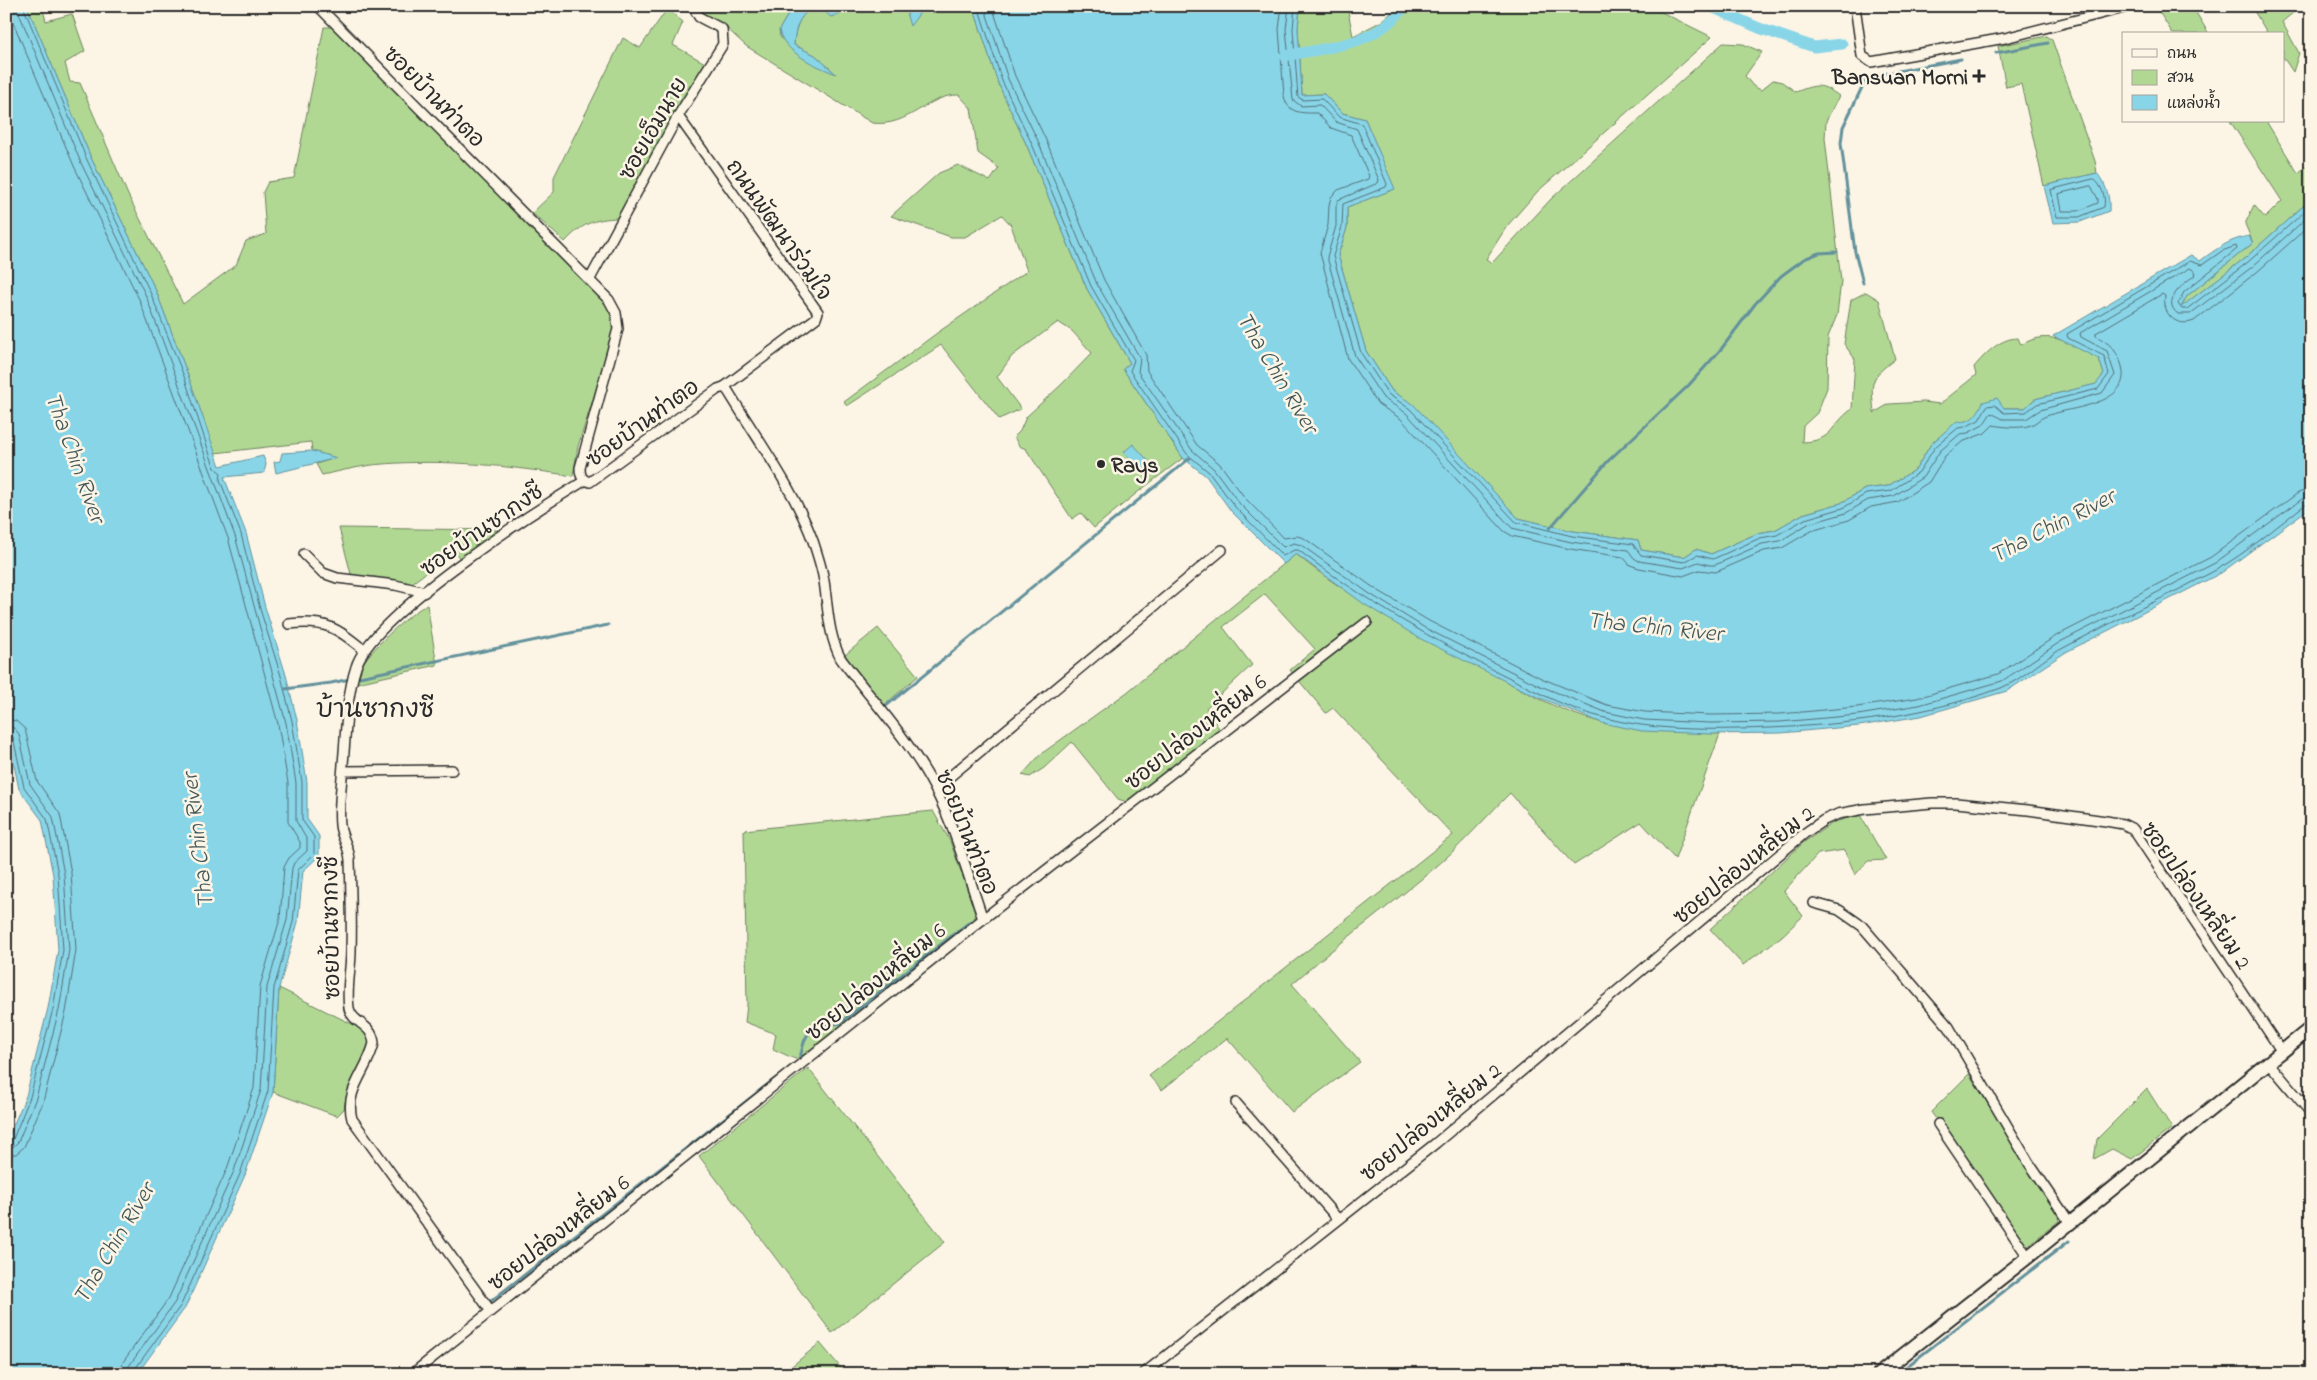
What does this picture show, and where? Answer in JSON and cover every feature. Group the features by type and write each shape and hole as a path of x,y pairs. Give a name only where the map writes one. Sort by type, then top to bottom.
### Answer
{"street":[{"name":"ซอยบ้านท่าตอ","path":"318,6 609,300 616,313 618,329 580,468 580,475 584,480 590,482 724,387 728,391 790,493 812,540 824,580 831,633 835,648 898,732 935,789 957,844 983,919"},
{"name":"ซอยเอ็มนาย","path":"590,279 678,116 723,44 722,29 699,17 695,10 696,6"},
{"path":"1855,6 1862,56 1871,62 2005,38 2132,6"},
{"name":"ถนนพัฒนาร่วมใจ","path":"678,116 818,312 816,318 724,387"},
{"name":"ซอยบ้านซากงซี","path":"490,1310 352,1119 350,1098 374,1043 370,1029 355,1017 349,1007 351,950 350,858 340,824 351,693 356,665 364,650 378,632 424,592 513,526 584,480"},
{"path":"935,789 1222,550"},
{"path":"304,554 322,573 337,578 396,585 424,592"},
{"path":"289,624 315,622 328,625 343,633 364,650"},
{"name":"ซอยปล่องเหลี่ยม 6","path":"412,1374 983,919 1367,622"},
{"path":"343,771 452,770"},
{"name":"ซอยปล่องเหลี่ยม 2","path":"1142,1374 1436,1143 1805,833 1824,820 1838,814 1865,809 1956,803 2106,821 2123,824 2133,829 2282,1052"},
{"path":"1814,903 1839,910 1862,926 1948,1027 2029,1163 2070,1223"},
{"path":"1879,1374 2028,1257 2311,1028"},
{"path":"2268,1062 2311,1113"},
{"path":"1236,1103 1338,1219"},
{"path":"1938,1124 2028,1257"}],"green space":[{"path":"27,6 42,6 46,21 72,14 85,51 65,63 70,82 80,83 128,195 183,304 236,265 246,241 266,234 263,192 268,182 294,178 324,27 332,27 610,306 615,323 612,341 578,446 573,476 502,466 431,462 375,465 322,475 316,464 336,458 312,451 311,442 215,453 156,291 91,158"},
{"path":"693,6 793,6 779,30 780,37 835,73 815,55 794,45 800,19 812,8 842,13 848,6 908,6 907,16 922,10 925,6 973,6 998,83 1027,146 1087,289 1130,363 1123,369 1183,458 1094,528 1081,513 1072,519 1026,449 1019,446 1014,437 1020,431 1026,417 1092,353 1072,331 1058,322 1012,356 997,377 1021,409 999,419 941,345 847,406 844,402 937,333 1027,271 1011,225 1002,215 965,237 951,237 891,216 939,173 958,165 990,181 999,168 978,153 971,108 959,95 948,96 938,100 897,121 872,123 746,46 720,22 690,12"},
{"path":"1300,6 1347,6 1353,36 1382,21 1399,6 1569,6 1571,8 1572,6 1649,6 1712,37 1537,192 1507,226 1486,259 1492,263 1551,199 1723,43 1743,44 1762,52 1745,76 1753,86 1761,90 1773,80 1782,82 1796,92 1818,86 1828,89 1839,96 1826,121 1825,138 1841,281 1837,315 1828,337 1827,388 1817,413 1803,426 1802,442 1826,436 1852,409 1855,359 1844,344 1851,300 1866,292 1879,300 1895,359 1876,376 1872,387 1874,413 1889,404 1924,402 1940,404 1976,375 1974,367 1988,352 1999,344 2011,339 2018,338 2021,345 2042,338 2061,340 2099,359 2104,374 2097,384 2035,399 2025,408 2004,408 1963,423 1957,422 1931,444 1916,469 1888,486 1865,489 1841,503 1803,514 1775,530 1758,533 1711,554 1696,549 1684,557 1641,550 1638,540 1573,531 1518,518 1413,405 1392,391 1366,351 1338,255 1347,228 1347,207 1394,189 1365,119 1342,113 1324,94 1302,95 1298,28"},
{"path":"2192,6 2208,32 2172,32 2156,7"},
{"path":"2251,6 2290,6 2294,12 2282,22 2299,53 2293,72 2284,58 2284,32 2267,32"},
{"path":"667,9 683,22 673,45 705,63 618,218 595,221 588,224 565,242 532,213 554,192 554,177 623,38 640,48"},
{"path":"2047,36 2052,40 2095,161 2097,173 2044,186 2021,84 2006,87 1998,46"},
{"path":"2231,122 2267,122 2298,173 2311,163 2311,199 2245,258 2180,308 2187,296 2253,243 2245,224 2254,205 2265,218 2282,201"},
{"path":"339,528 500,530 461,560 454,551 411,584 361,578 351,574"},
{"path":"1296,554 1338,585 1382,613 1520,689 1569,712 1618,726 1662,731 1720,734 1675,859 1641,822 1574,865 1510,793 1441,862 1292,984 1360,1062 1292,1112 1227,1038 1162,1090 1149,1076 1453,835 1333,708 1326,713 1290,670 1315,649 1265,594 1223,627 1252,665 1206,708 1220,730 1127,802 1118,799 1072,742 1044,768 1030,777 1022,775 1041,754 1126,693"},
{"path":"427,605 437,665 357,683 358,673 369,655 389,634 410,616"},
{"path":"878,628 918,676 882,707 845,655"},
{"path":"933,811 950,841 974,907 975,919 970,927 811,1052 795,1059 773,1049 776,1034 745,1022 747,1005 744,830"},
{"path":"1860,815 1886,860 1868,861 1855,875 1845,850 1818,854 1784,891 1803,916 1782,936 1743,965 1710,929 1804,842 1834,822"},
{"path":"279,988 366,1031 371,1038 346,1097 344,1109 337,1116 273,1092"},
{"path":"808,1068 945,1242 832,1333 699,1156"},
{"path":"1969,1074 2057,1212 2059,1221 2026,1247 1931,1112"},
{"path":"2147,1089 2172,1128 2132,1159 2112,1149 2094,1159 2097,1139"},
{"path":"820,1343 846,1374 782,1374"}],"water":[{"name":"Tha Chin River","path":"6,6 27,6 91,158 156,291 220,466 263,456 266,464 264,473 224,477 246,533 265,607 286,675 297,720 307,782 307,819 319,836 319,856 303,871 298,922 279,988 273,1092 245,1175 185,1308 137,1374 6,1374 6,1142 26,1096 48,1008 58,950 53,875 42,820 19,789 6,727"},
{"path":"793,6 848,6 842,13 831,17 821,9 812,8 800,19 795,34 794,45 815,55 836,74 802,58 782,38 779,30"},
{"path":"908,6 925,6 910,26 907,16"},
{"name":"Tha Chin River","path":"973,6 1300,6 1298,28 1302,95 1324,94 1342,113 1365,119 1395,189 1347,207 1347,228 1338,255 1366,351 1392,391 1413,404 1518,518 1573,531 1638,540 1641,550 1684,557 1696,549 1711,554 1758,533 1775,530 1803,514 1841,503 1865,489 1888,486 1916,469 1931,444 1957,421 1967,421 1974,417 1983,402 1997,398 2004,408 2025,408 2035,399 2096,384 2104,374 2099,359 2053,336 2191,255 2200,261 2229,242 2249,236 2253,243 2187,296 2181,307 2245,258 2311,199 2311,507 2221,573 2066,652 2007,691 1921,716 1859,726 1781,733 1710,734 1642,731 1602,723 1533,695 1419,638 1364,604 1296,554 1284,564 1231,511 1206,476 1183,458 1123,369 1130,363 1087,289 1027,146 998,83"},
{"path":"2097,173 2107,190 2109,211 2080,222 2053,223 2044,186"},
{"path":"1133,444 1153,466 1144,474 1124,452"},
{"path":"312,451 337,458 276,473 274,462 280,461 282,453"}],"waterway":[{"path":"1285,56 1335,47 1366,37 1380,30 1393,20 1405,6"},
{"path":"1709,6 1759,28 1814,47 1842,44"},
{"path":"1996,53 2048,43"},
{"path":"1863,283 1855,252 1841,143 1843,127 1867,77 1961,59"},
{"path":"1550,528 1608,461 1688,386 1722,348 1755,304 1781,276 1804,259 1819,253 1837,252"},
{"path":"886,706 1190,458"},
{"path":"285,689 331,683 608,625"},
{"path":"797,1062 807,1035 811,1030 820,1025 840,1023 971,921"},
{"path":"491,1301 776,1078"},
{"path":"1897,1374 2069,1241"}],"place":[{"name":"Bansuan Morni","path":"1979,76"},
{"name":"Rays","path":"1101,464"}],"district":[{"name":"บ้านซากงซี","path":"375,708"}]}
